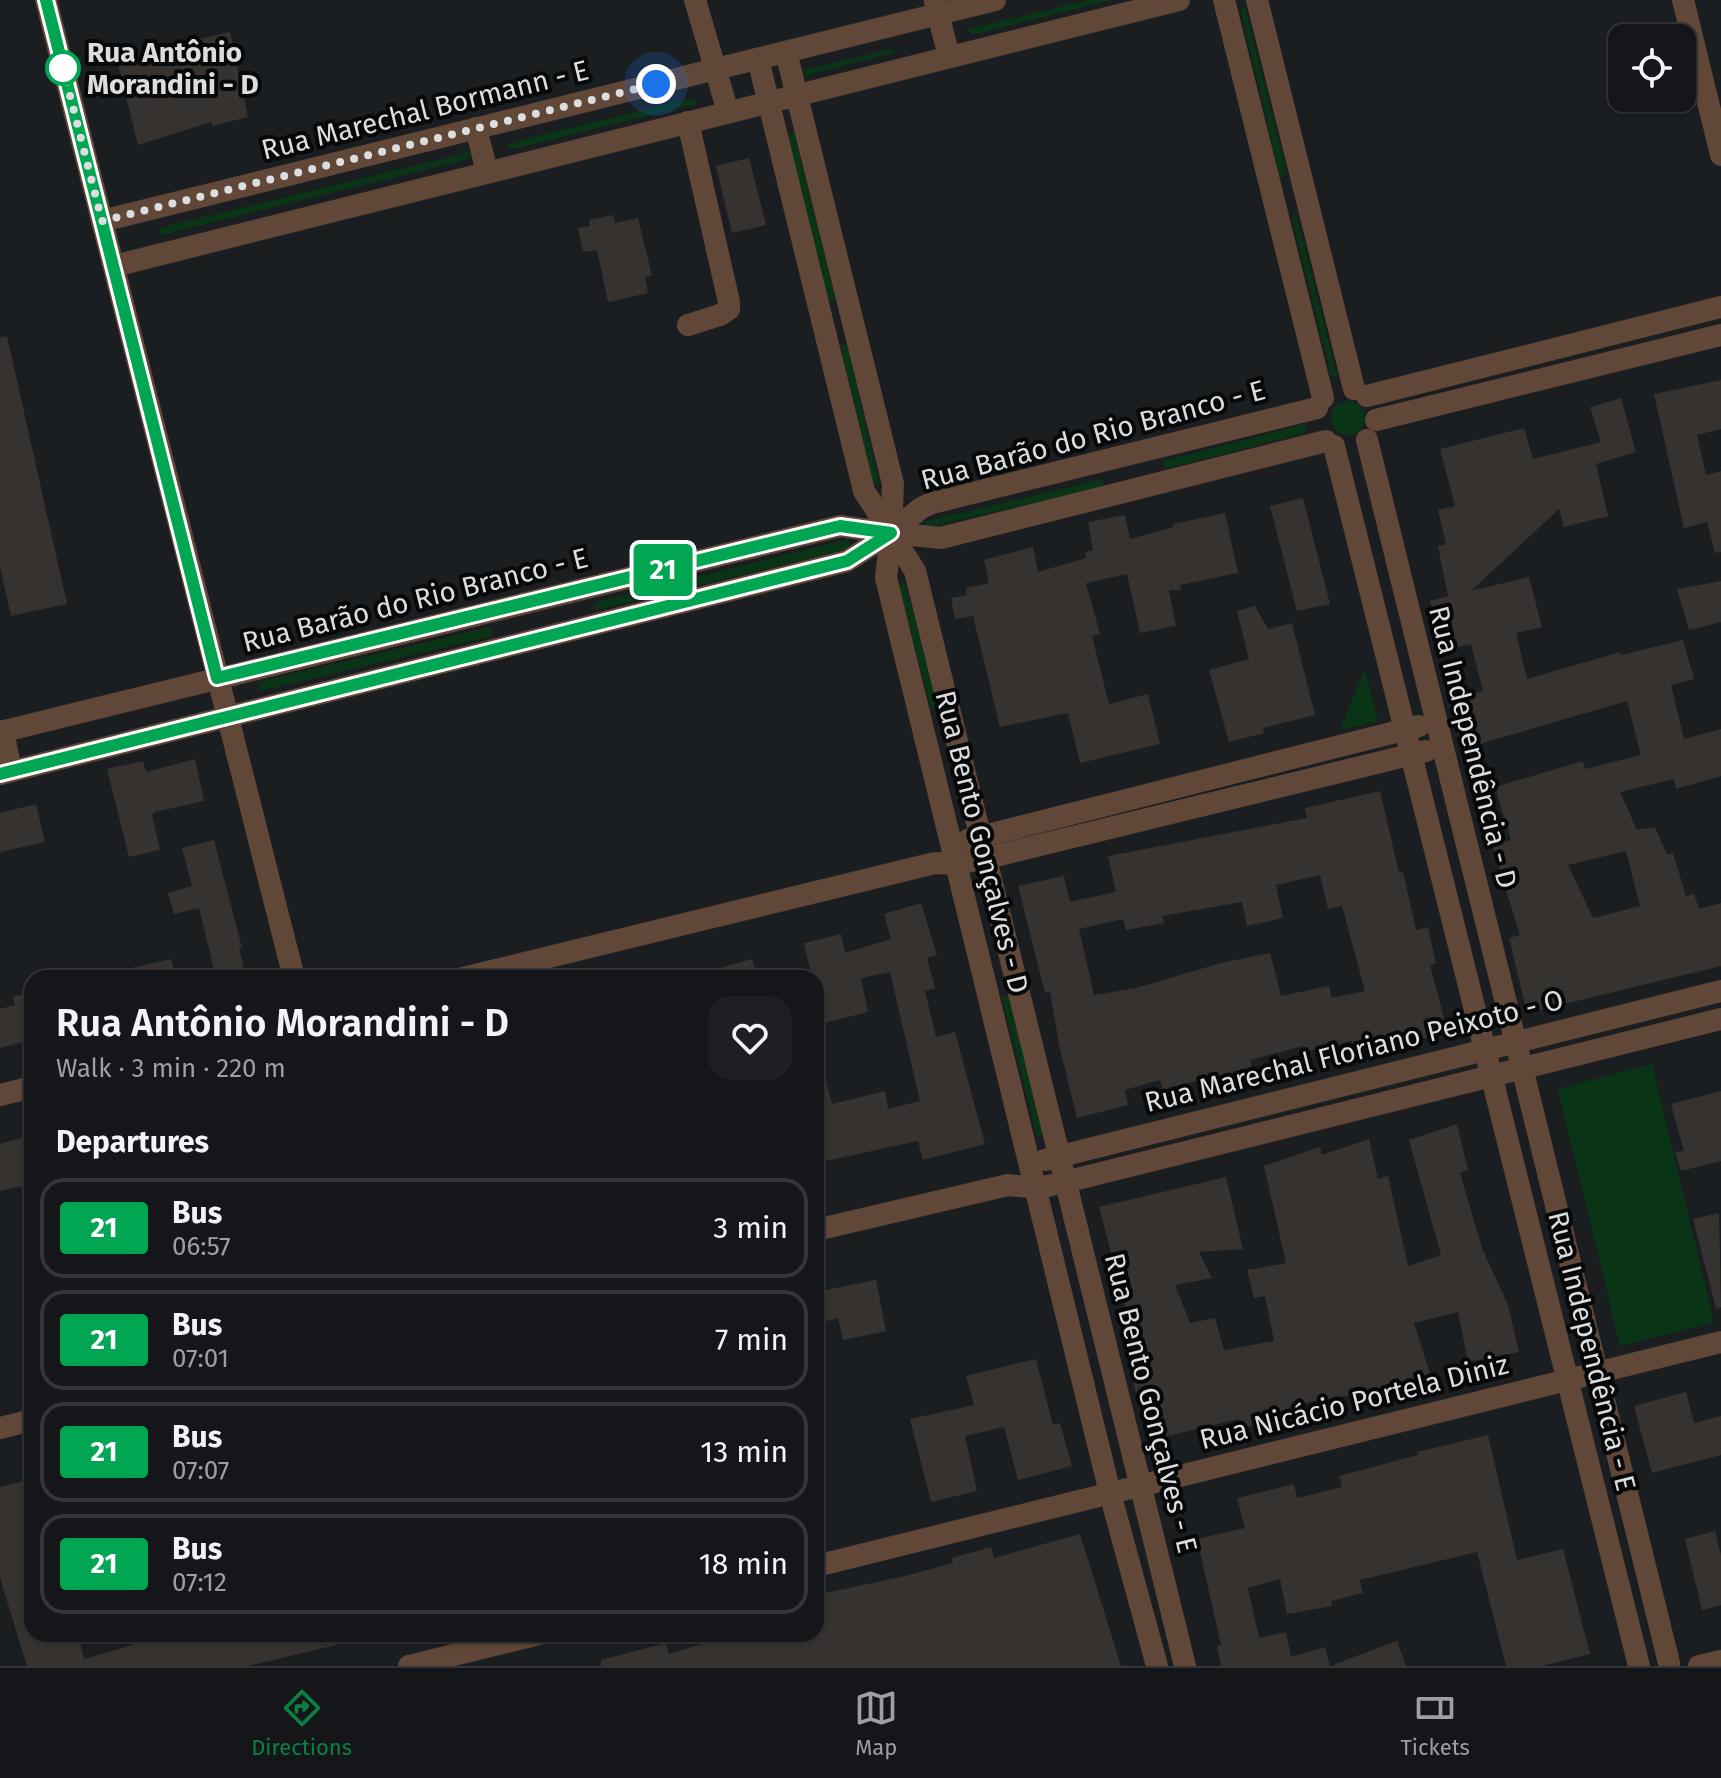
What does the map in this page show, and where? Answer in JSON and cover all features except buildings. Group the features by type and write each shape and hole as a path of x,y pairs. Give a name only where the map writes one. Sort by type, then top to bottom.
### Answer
{"street":[{"path":"46,0 292,970"},
{"path":"695,0 728,112"},
{"name":"Rua Marechal Bormann - E","path":"102,221 786,52 936,7 995,0"},
{"path":"114,266 1179,0"},
{"path":"1224,0 1320,403 1316,422 1330,444 1366,569 1486,1049"},
{"path":"1257,0 1303,186 1361,392 1376,410 1372,430"},
{"path":"1683,0 1721,155"},
{"path":"936,7 949,57"},
{"name":"Rua Bento Gonçalves - D","path":"786,52 893,484 886,578 922,722 948,857 984,975 1032,1164"},
{"name":"Rua Bento Gonçalves - D","path":"758,59 864,491 915,571 1059,1155"},
{"path":"688,122 729,302 729,309 720,315 688,325"},
{"path":"476,128 487,172"},
{"path":"1272,195 1303,186"},
{"path":"1320,403 1338,389 1361,392 1721,307"},
{"path":"821,315 849,308"},
{"path":"1330,444 1355,447 1372,430 1552,377 1721,335"},
{"path":"1545,350 1552,377"},
{"name":"Rua Barão do Rio Branco - E","path":"5,773 847,561 932,503 1320,403"},
{"name":"Rua Independência - D","path":"1372,430 1396,562 1523,1068"},
{"name":"Rua Barão do Rio Branco - E","path":"2,731 840,526 941,538 1330,444"},
{"path":"1133,453 1141,488"},
{"path":"1366,569 1396,562"},
{"path":"533,602 542,638"},
{"path":"922,722 950,713"},
{"path":"495,970 948,857 1199,782 1436,722"},
{"path":"2,731 5,773"},
{"path":"984,847 1206,805 1442,747"},
{"path":"1199,782 1206,805"},
{"path":"1438,858 1468,849"},
{"path":"984,975 1014,968"},
{"name":"Rua Marechal Floriano Peixoto - O","path":"1008,1185 1032,1164 1059,1155 1721,991"},
{"name":"Rua Marechal Floriano Peixoto - O","path":"824,1228 1008,1185 1038,1188 1065,1182 1721,1019"},
{"name":"Rua Independência - E","path":"1486,1049 1639,1666"},
{"name":"Rua Independência - E","path":"1523,1068 1665,1665"},
{"path":"0,1095 24,1089"},
{"path":"1272,1103 1278,1130"},
{"name":"Rua Bento Gonçalves - E","path":"1059,1155 1185,1666"},
{"name":"Rua Bento Gonçalves - E","path":"1032,1164 1110,1493 1157,1666"},
{"name":"Rua Nicácio Portela Diniz","path":"824,1564 1721,1342"},
{"path":"0,1428 24,1422"},
{"path":"1598,1503 1627,1495"},
{"path":"409,1666 503,1642"},
{"path":"1699,1666 1721,1661"}],"green space":[{"path":"1088,0 1113,0 972,35 969,32 969,29"},
{"path":"1240,8 1245,8 1287,174 1280,177"},
{"path":"891,49 896,52 799,77 799,71"},
{"path":"693,98 697,100 696,104 514,149 506,146 524,139"},
{"path":"794,133 836,300 828,302 786,134"},
{"path":"470,152 471,158 453,163 161,235 159,228"},
{"path":"1297,217 1337,376 1331,377 1292,218"},
{"path":"847,344 879,483 873,485 840,345"},
{"path":"1348,401 1360,406 1365,418 1360,430 1348,435 1336,430 1331,418 1336,406"},
{"path":"1305,424 1305,433 1165,469 1164,461"},
{"path":"1103,479 1104,487 926,527 924,522"},
{"path":"848,539 851,548 597,610 594,603"},
{"path":"905,582 938,707 931,708 898,584"},
{"path":"491,627 492,636 260,691 258,682"},
{"path":"1365,669 1378,721 1340,730"},
{"path":"1009,995 1043,1136 1037,1137 1002,997"},
{"path":"1652,1064 1714,1322 1620,1346 1558,1089"}],"bus line":[{"name":"21","path":"0,774 847,561 891,533 840,526 217,678 46,0"}],"place":[{"name":"Rua Antônio Morandini - D","path":"63,68"}],"route":[{"path":"63,68 102,221 656,84"}]}
